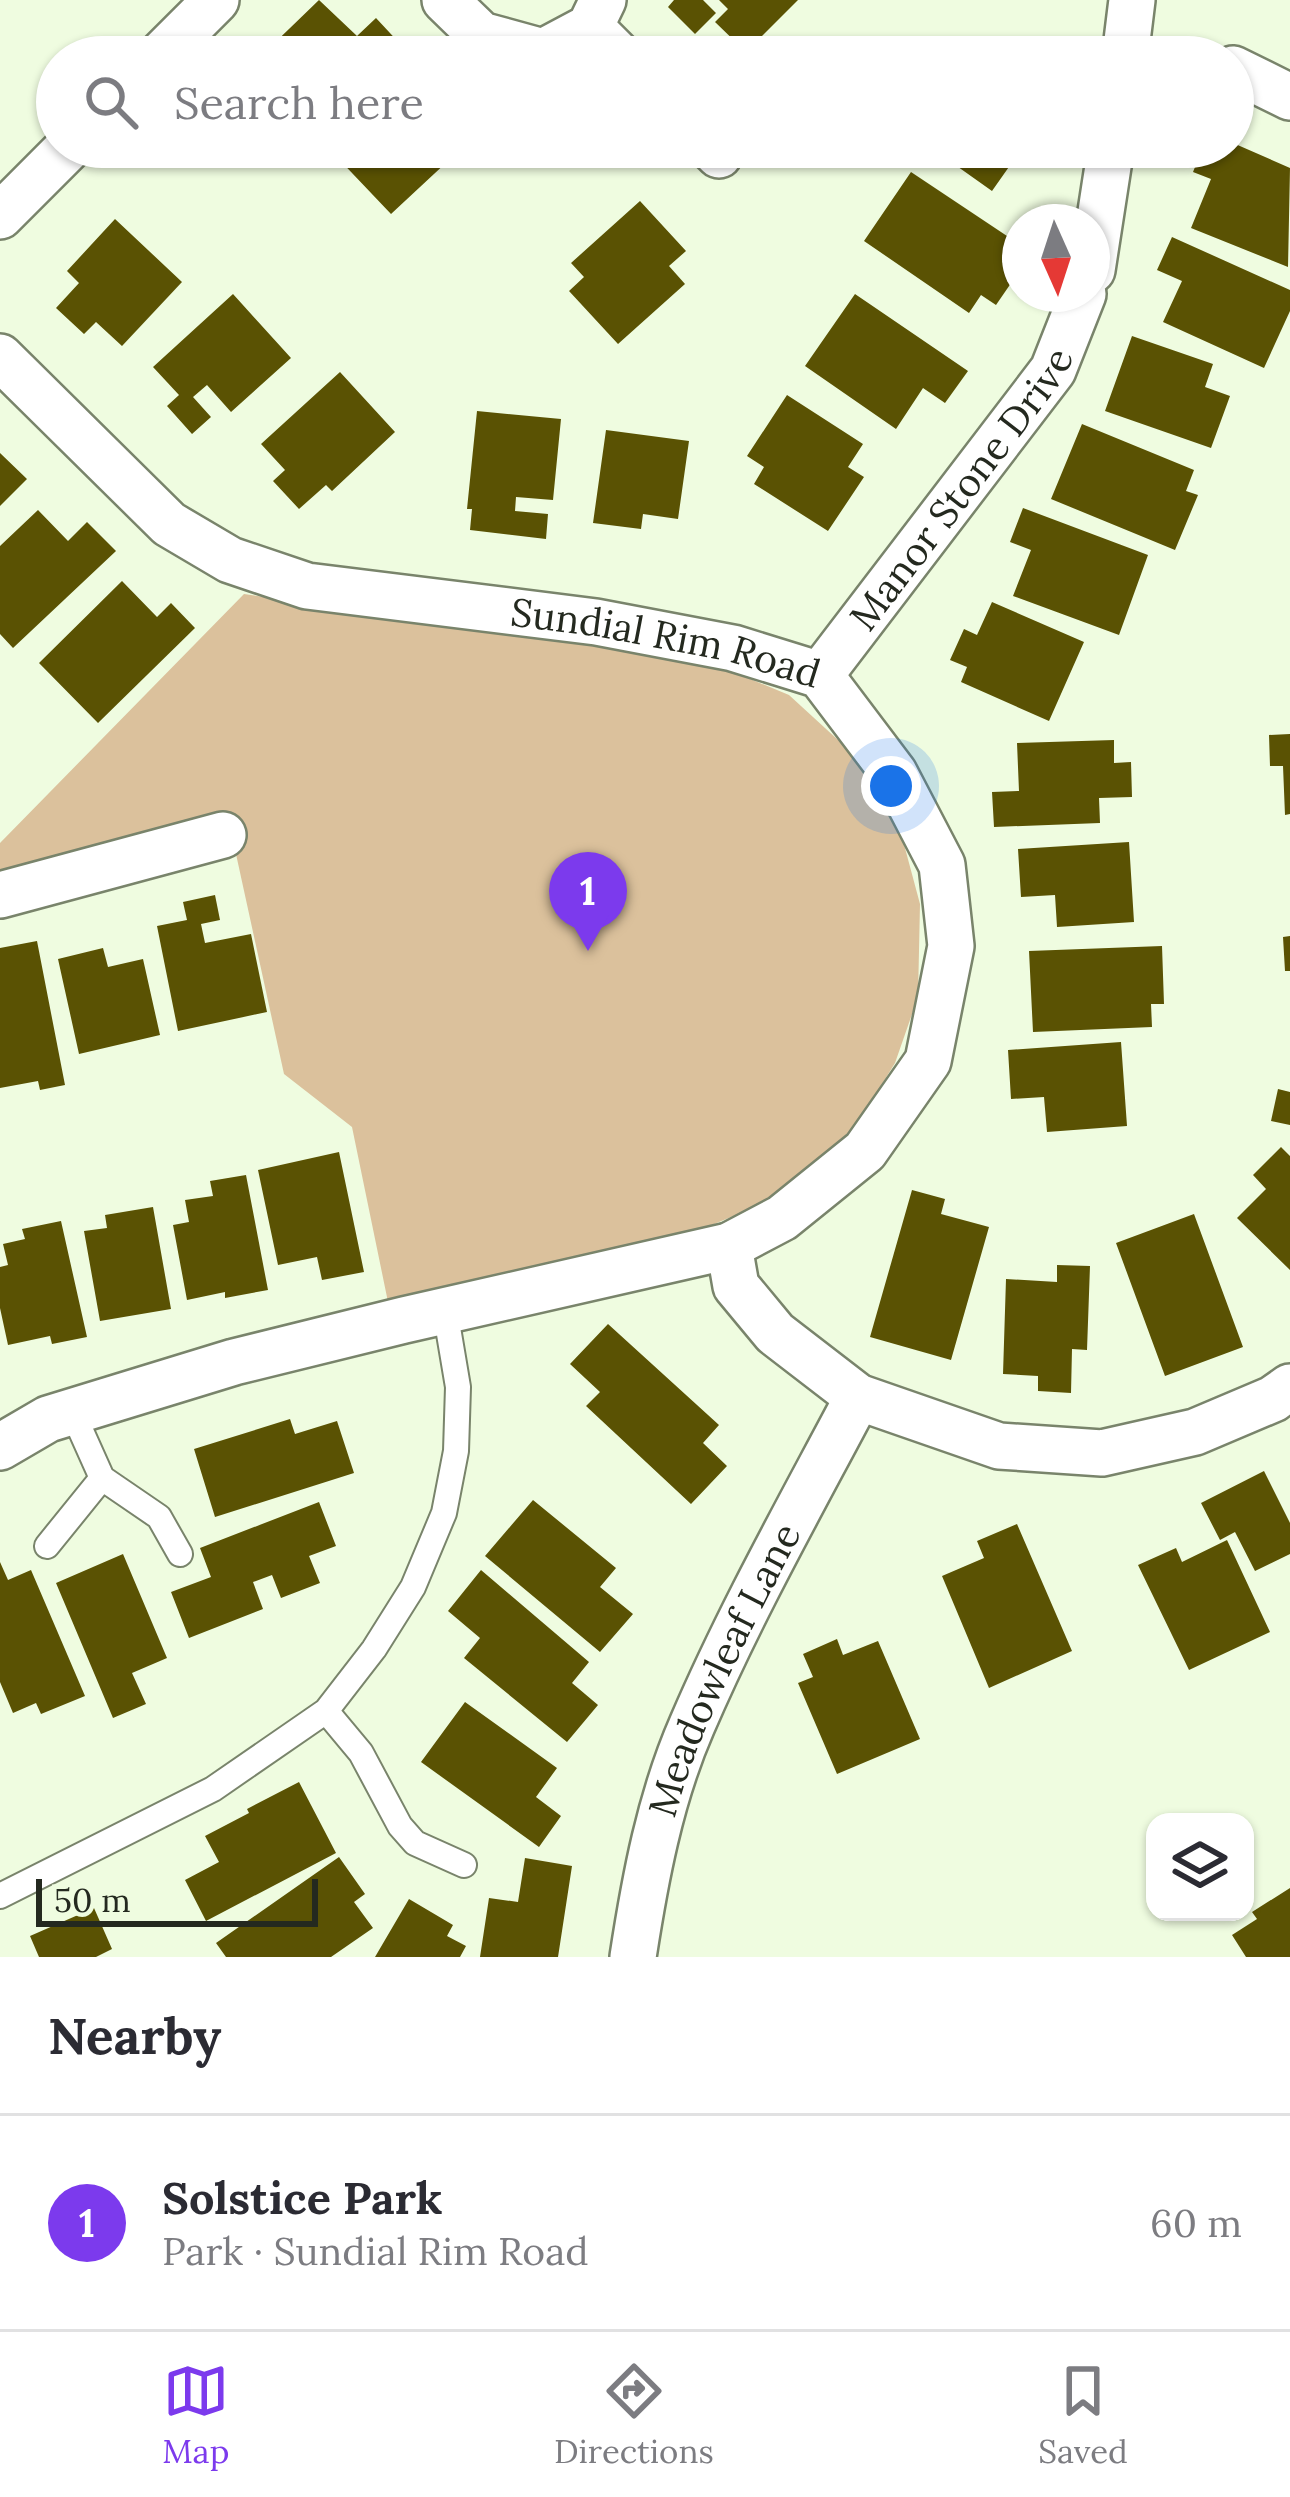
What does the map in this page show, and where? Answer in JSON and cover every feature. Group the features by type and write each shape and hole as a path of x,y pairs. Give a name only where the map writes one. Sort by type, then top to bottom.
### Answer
{"street":[{"path":"180,36 216,0"},
{"path":"445,0 488,36"},
{"path":"1132,0 1136,36"},
{"path":"1254,79 1290,97"},
{"path":"0,216 48,168"},
{"path":"1103,204 1109,168"},
{"name":"Manor Stone Drive","path":"820,675 1053,370 1075,312"},
{"name":"Sundial Rim Road","path":"0,357 169,524 230,560 307,586 596,622 733,648 820,675 894,773 943,865 951,946 928,1061 865,1151 782,1218 729,1246 234,1362 48,1419 0,1447"},
{"path":"0,895 224,835"},
{"path":"729,1246 736,1286 775,1333 858,1397 999,1447 1102,1453 1196,1432 1290,1387"},
{"name":"Meadowleaf Lane","path":"633,1957 661,1815 690,1728 858,1397"}],"lane":[{"path":"0,1896 213,1789 326,1711 374,1648 413,1587 444,1513 456,1450 458,1387 446,1310"},
{"path":"72,1411 102,1478 159,1517 180,1554"},
{"path":"47,1546 102,1478"},
{"path":"326,1711 361,1753 400,1826 415,1844 464,1865"}],"shaded area":[{"path":"244,594 709,662 789,695 849,750 898,822 920,904 918,997 895,1063 845,1144 772,1200 707,1227 388,1302 352,1127 284,1074 229,822 0,884 0,843"}],"building":[{"path":"319,0 357,36 282,36"},
{"path":"674,0 703,0 716,13 695,34 668,7"},
{"path":"719,0 798,0 762,36 729,36 715,22 728,9"},
{"path":"376,18 393,36 357,36"},
{"path":"1254,152 1290,168 1288,267 1191,228 1211,179 1193,172 1195,168 1254,168"},
{"path":"347,168 440,168 391,214"},
{"path":"960,168 1008,168 992,191"},
{"path":"911,172 1002,233 1002,296 996,305 981,295 969,313 864,241"},
{"path":"640,201 686,251 669,266 685,284 618,344 569,291 584,277 571,263"},
{"path":"115,219 182,282 122,346 96,322 84,334 56,308 79,283 67,271"},
{"path":"1172,237 1290,290 1290,311 1264,368 1163,322 1182,281 1157,270"},
{"path":"233,294 291,358 231,412 207,385 193,397 211,417 192,434 167,406 179,395 153,367"},
{"path":"855,294 968,371 945,403 923,388 896,429 805,366"},
{"path":"1132,336 1213,364 1205,387 1230,396 1211,448 1105,411"},
{"path":"340,372 395,432 332,491 326,485 299,509 273,481 285,470 261,444"},
{"path":"787,395 863,444 848,467 864,477 828,531 754,484 764,467 747,456"},
{"path":"477,411 561,419 553,500 516,497 515,511 548,514 546,539 470,530 472,509 467,509"},
{"path":"1082,424 1194,470 1186,491 1198,495 1175,550 1051,499"},
{"path":"606,430 689,441 678,519 643,514 641,529 593,523"},
{"path":"0,453 27,479 0,506"},
{"path":"1023,508 1148,555 1119,635 1013,596 1031,550 1010,542"},
{"path":"38,510 68,541 87,522 116,551 13,648 0,634 0,546"},
{"path":"122,581 157,617 171,603 195,628 98,723 39,663"},
{"path":"992,602 1084,642 1049,721 961,682 967,667 950,660 964,629 977,635"},
{"path":"1290,734 1290,814 1285,815 1283,766 1270,766 1269,735"},
{"path":"1114,740 1114,763 1131,762 1132,797 1099,798 1100,823 994,827 992,792 1019,791 1017,743"},
{"path":"1129,842 1134,922 1057,927 1055,895 1021,897 1018,849"},
{"path":"215,895 220,920 201,924 205,943 251,934 267,1012 178,1031 157,926 187,920 183,902"},
{"path":"1290,936 1290,971 1285,971 1283,937"},
{"path":"37,941 65,1085 40,1090 38,1081 0,1088 0,948"},
{"path":"1162,946 1164,1004 1151,1004 1152,1027 1033,1032 1029,951"},
{"path":"103,948 108,967 143,959 160,1035 79,1054 58,959"},
{"path":"1121,1042 1127,1126 1047,1132 1044,1097 1011,1099 1008,1050"},
{"path":"1278,1089 1290,1092 1290,1125 1271,1121"},
{"path":"1281,1147 1290,1156 1290,1270 1237,1218 1266,1189 1253,1175"},
{"path":"339,1152 364,1272 322,1280 317,1257 278,1265 258,1170"},
{"path":"246,1175 268,1290 187,1300 173,1225 189,1222 185,1200 213,1196 210,1181"},
{"path":"912,1190 945,1199 941,1214 989,1227 951,1360 870,1337"},
{"path":"153,1207 171,1309 100,1321 84,1231 107,1228 105,1215"},
{"path":"1194,1214 1243,1347 1165,1376 1116,1243"},
{"path":"61,1221 87,1337 52,1344 50,1336 8,1345 0,1308 0,1267 8,1265 3,1244 25,1239 22,1229"},
{"path":"1057,1265 1090,1266 1087,1350 1072,1349 1071,1393 1038,1391 1038,1376 1003,1374 1006,1279 1057,1282"},
{"path":"608,1324 719,1425 703,1443 727,1466 691,1504 586,1406 600,1392 570,1364"},
{"path":"290,1419 295,1434 337,1421 354,1473 215,1517 194,1449"},
{"path":"1264,1471 1290,1523 1290,1554 1255,1571 1235,1532 1220,1540 1201,1503"},
{"path":"533,1500 616,1568 600,1587 633,1614 600,1652 485,1556"},
{"path":"319,1502 336,1546 309,1556 320,1583 281,1598 272,1575 253,1582 263,1609 189,1638 171,1592 211,1577 200,1548"},
{"path":"1017,1524 1072,1651 989,1688 942,1576 984,1558 977,1541"},
{"path":"1227,1540 1270,1632 1189,1670 1138,1565 1176,1548 1182,1562"},
{"path":"123,1554 167,1658 132,1673 146,1704 113,1718 56,1583"},
{"path":"0,1562 8,1580 31,1570 85,1696 41,1714 36,1703 13,1713 0,1682"},
{"path":"481,1570 589,1662 572,1683 598,1705 567,1742 464,1658 480,1638 448,1611"},
{"path":"837,1639 843,1655 878,1641 920,1739 837,1774 798,1683 813,1677 803,1654"},
{"path":"465,1702 557,1768 536,1797 561,1816 539,1847 421,1762"},
{"path":"299,1782 336,1853 206,1921 185,1880 219,1862 205,1836"},
{"path":"339,1857 365,1894 354,1902 373,1928 331,1957 226,1957 216,1943"},
{"path":"525,1858 572,1866 558,1957 480,1957 489,1898 518,1902"},
{"path":"1290,1888 1290,1957 1246,1957 1232,1935 1257,1919 1254,1911"},
{"path":"409,1899 453,1925 447,1936 466,1946 460,1957 375,1957"},
{"path":"94,1908 112,1949 96,1957 39,1957 30,1936"}],"place":[{"name":"Solstice Park","path":"588,951"}]}
